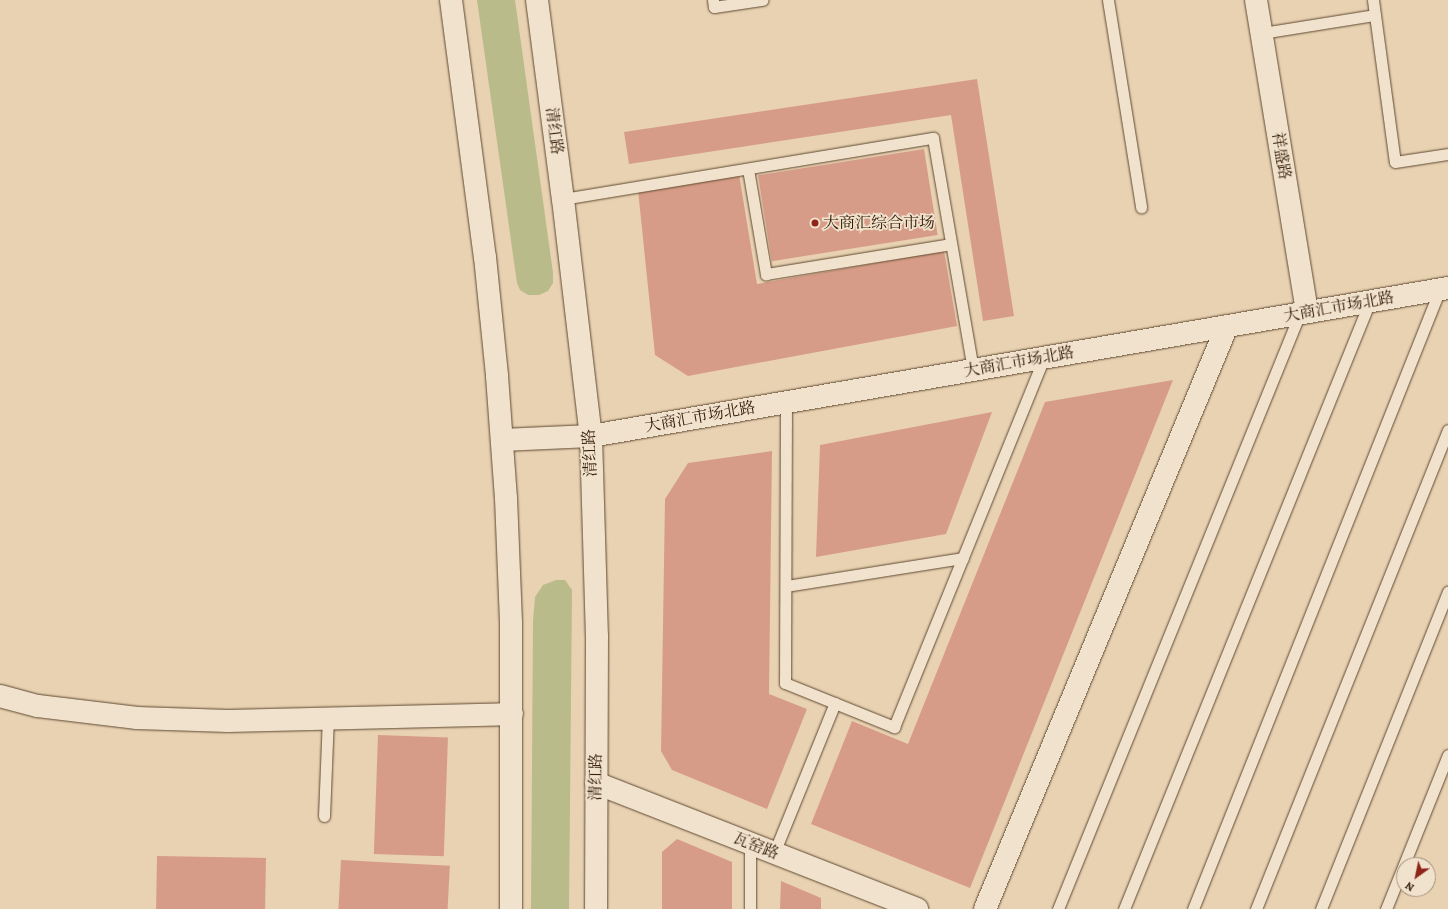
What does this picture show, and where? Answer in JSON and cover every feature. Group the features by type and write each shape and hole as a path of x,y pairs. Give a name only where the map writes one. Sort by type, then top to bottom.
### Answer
{"street":[{"path":"451,0 485,257 506,498 511,623 511,909"},
{"name":"清红路","path":"537,0 563,199 590,436 597,636 596,909"},
{"name":"祥盛路","path":"1256,0 1303,313"},
{"name":"大商汇市场北路","path":"502,440 590,436 1444,288"},
{"path":"985,909 1227,326"},
{"path":"0,696 38,706 137,718 228,721 512,714"},
{"name":"瓦窑路","path":"596,782 917,909"}],"lane":[{"path":"713,0 714,7 762,0"},
{"path":"1108,0 1141,207"},
{"path":"1373,0 1396,162 1448,154"},
{"path":"1262,33 1375,15"},
{"path":"563,199 933,138 973,370"},
{"path":"748,168 766,274 951,244"},
{"path":"1193,909 1444,288"},
{"path":"1124,909 1370,301"},
{"path":"1058,909 1303,313"},
{"path":"786,402 785,683 894,727 1044,357"},
{"path":"1256,909 1448,430"},
{"path":"786,586 963,558"},
{"path":"1321,909 1448,591"},
{"path":"774,853 834,703"},
{"path":"324,816 328,718"},
{"path":"1386,909 1448,755"},
{"path":"750,844 750,909"}],"green space":[{"path":"477,0 515,0 553,273 553,283 548,291 539,295 528,295 520,290 517,283"},
{"path":"556,580 565,580 572,590 569,909 531,909 533,621 535,597 543,585"}],"building":[{"path":"977,79 1014,316 983,321 951,115 629,164 624,132"},
{"path":"924,149 938,235 772,261 758,175"},
{"path":"739,174 757,284 944,251 957,326 688,376 655,355 638,190"},
{"path":"1173,380 970,888 811,824 852,721 908,744 1045,402"},
{"path":"992,412 946,534 816,557 820,445"},
{"path":"772,451 769,694 807,709 767,809 672,770 661,751 665,499 688,463"},
{"path":"378,735 448,737 444,856 374,854"},
{"path":"677,839 732,862 732,909 662,909 662,852"},
{"path":"157,856 266,858 265,909 156,909"},
{"path":"341,860 450,866 448,909 338,909"},
{"path":"781,881 821,898 821,909 780,909"}],"place":[{"name":"大商汇综合市场","path":"815,223"}]}
